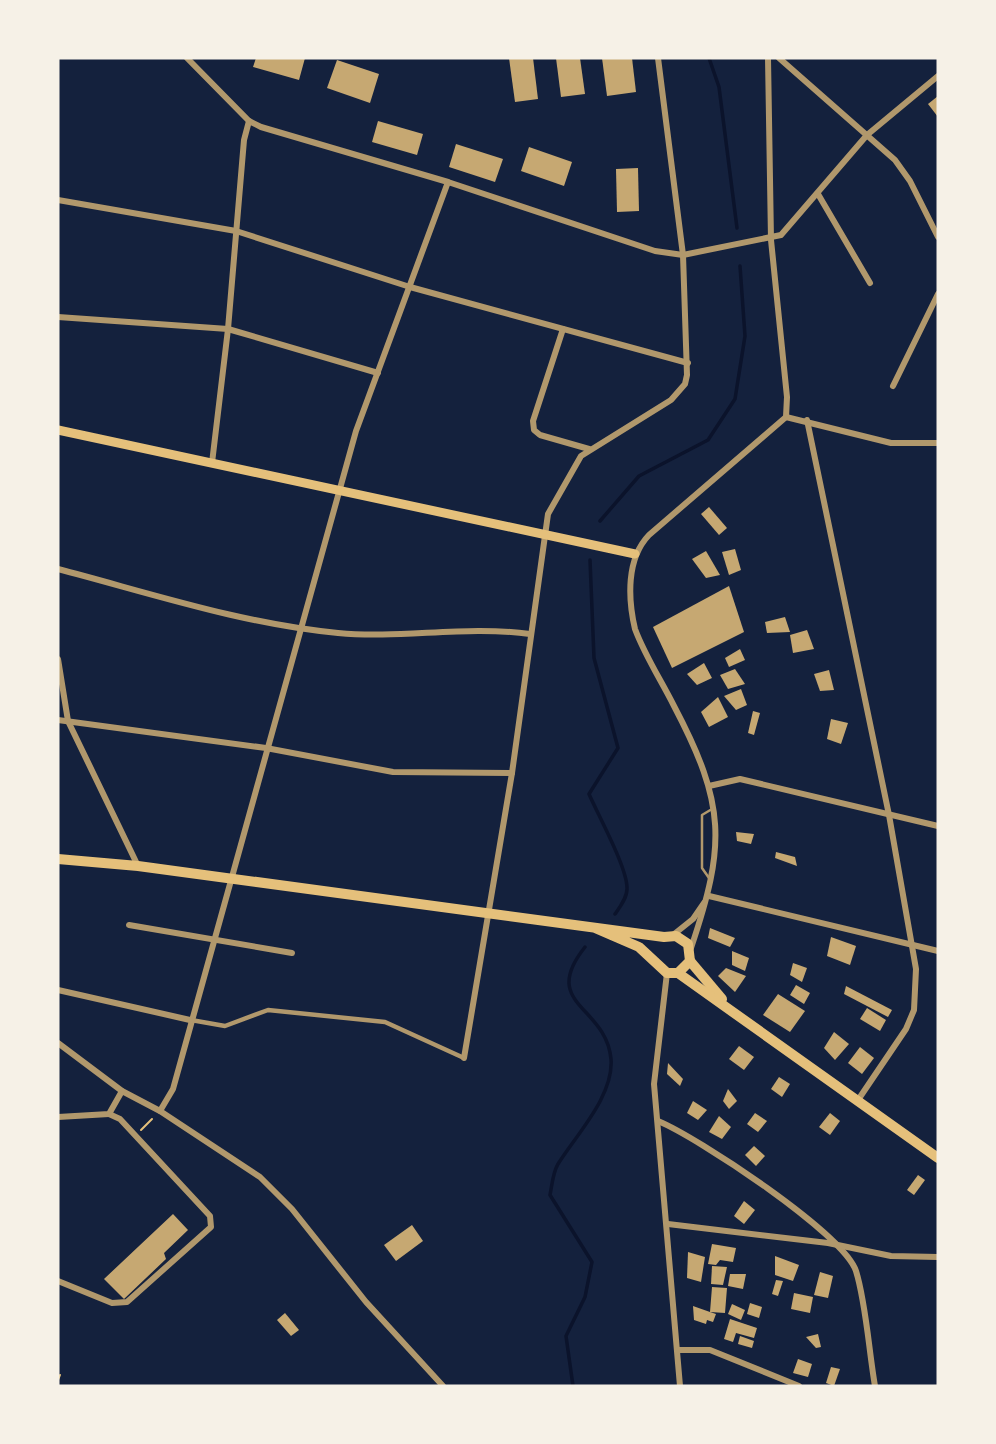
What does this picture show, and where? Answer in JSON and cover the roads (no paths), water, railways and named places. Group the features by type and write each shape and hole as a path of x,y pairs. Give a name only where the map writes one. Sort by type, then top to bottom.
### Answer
{"highway":[{"path":"58,859 138,866 681,938 691,949 690,961 733,1009"},
{"path":"595,928 653,957"},
{"path":"668,936 655,945 653,957 657,967 673,973 733,1009 938,1158"},
{"path":"673,973 690,961"}],"main road":[{"path":"58,430 635,554"}],"street":[{"path":"187,58 249,121 261,127 449,182 655,250 683,255 771,240 790,228 867,135 938,76"},
{"path":"58,990 225,1026 268,1010 385,1022 464,1058 512,773 544,536 552,505 580,456 671,400 685,384 688,363 683,255 658,58"},
{"path":"768,58 771,240 784,355 786,417"},
{"path":"779,58 902,169 938,237"},
{"path":"212,463 229,329 244,140 249,121"},
{"path":"160,1111 173,1088 356,431 449,182"},
{"path":"818,194 870,283"},
{"path":"58,200 236,231 410,287 688,363"},
{"path":"893,386 938,294"},
{"path":"58,317 229,329 378,373"},
{"path":"563,329 533,421 534,430 540,435 589,449"},
{"path":"691,949 709,896 717,840 715,807 709,786 676,709 635,629 631,609 635,554 649,535 786,417 807,420 891,443 938,443"},
{"path":"807,420 889,815 917,978 914,1010 906,1029 858,1100"},
{"path":"58,569 300,628 361,635 454,629 530,634"},
{"path":"58,663 68,721 138,866"},
{"path":"58,720 266,748 416,775 512,773"},
{"path":"709,786 740,779 938,826"},
{"path":"709,896 938,951"},
{"path":"668,936 693,919 709,896"},
{"path":"129,925 212,942 292,953"},
{"path":"673,973 655,1062 680,1386"},
{"path":"58,1043 122,1091 160,1111 260,1177 292,1209 366,1302 443,1386"},
{"path":"109,1114 122,1091"},
{"path":"58,1117 109,1114 120,1119 211,1216 211,1227 127,1302 112,1303 58,1281"},
{"path":"658,1121 678,1129 838,1244 855,1270 875,1386"},
{"path":"668,1224 838,1244 891,1255 938,1256"},
{"path":"677,1350 710,1350 799,1386"}],"lane":[{"path":"711,881 702,868 702,815 715,807"}],"waterway":[{"path":"709,58 719,87 737,228"},
{"path":"600,521 639,476 708,440 735,399 745,336 740,266"},
{"path":"590,560 594,658 618,748 589,794 618,856 626,880 626,896 615,914"},
{"path":"573,1386 566,1336 585,1297 592,1262 550,1195 558,1164 607,1087 611,1059 607,1041 572,994 569,981 573,966 585,947"}]}
